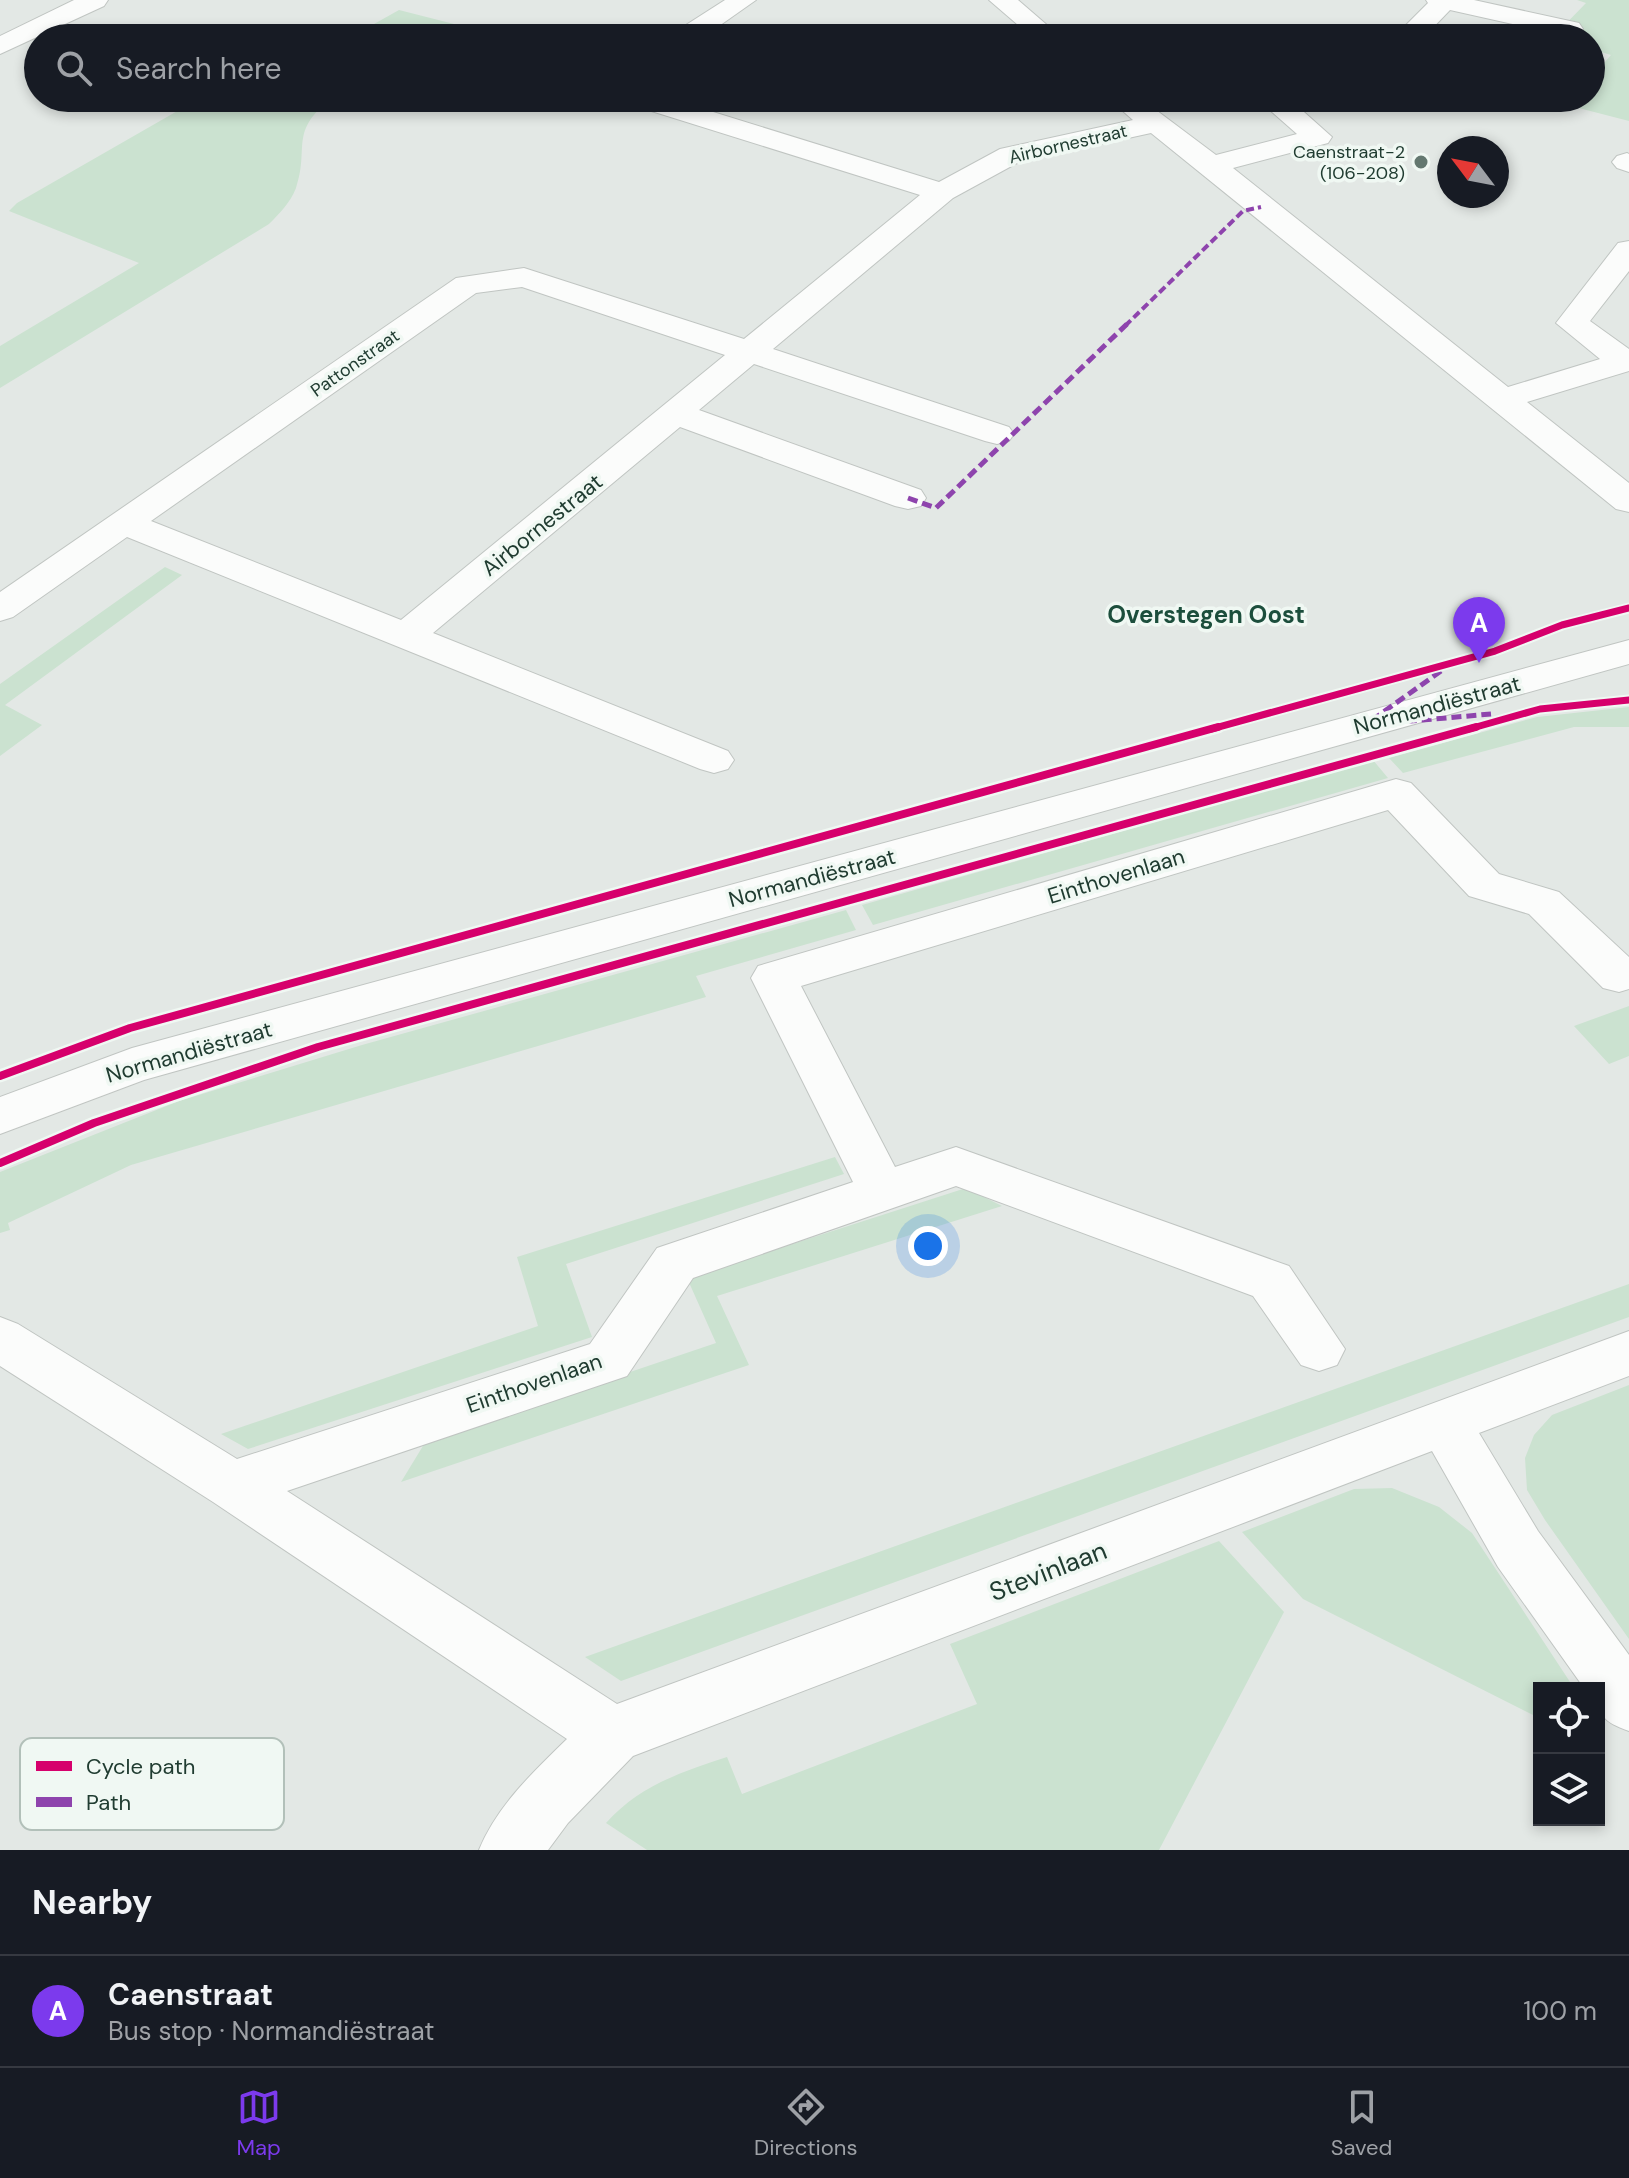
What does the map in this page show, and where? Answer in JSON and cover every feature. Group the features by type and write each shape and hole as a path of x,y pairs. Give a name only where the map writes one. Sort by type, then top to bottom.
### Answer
{"street":[{"path":"45,24 95,0"},
{"path":"706,24 743,0"},
{"path":"1002,0 1032,24"},
{"path":"1421,24 1441,1 1547,24"},
{"path":"0,46 24,34"},
{"path":"684,112 942,192"},
{"path":"1139,112 1211,165 1629,501"},
{"path":"1211,165 1318,137 1287,112"},
{"name":"Airbornestraat","path":"406,636 942,192 1010,155 1154,124"},
{"path":"1503,399 1625,362 1572,323 1629,250"},
{"name":"Pattonstraat","path":"0,609 467,285 524,277 748,354"},
{"path":"748,354 997,434"},
{"path":"677,414 908,498"},
{"path":"124,523 714,760"},
{"name":"Normandiëstraat","path":"0,1116 132,1066 1629,652"},
{"name":"Einthovenlaan","path":"883,1192 774,978 1396,793 1484,885 1544,903 1619,976 1629,973"},
{"name":"Einthovenlaan","path":"232,1485 608,1360 675,1263 956,1166 1271,1281 1319,1349"},
{"path":"0,1339 232,1485 612,1735"},
{"name":"Stevinlaan","path":"510,1850 546,1802 612,1735 1629,1353"},
{"path":"1444,1423 1518,1549 1629,1703"}],"green space":[{"path":"1577,0 1629,0 1629,121 1594,112 1605,112 1605,62 1611,55 1605,53 1605,24 1566,24 1586,3"},
{"path":"399,10 454,24 374,24"},
{"path":"176,112 317,112 305,131 296,188 288,203 269,224 0,388 0,346 139,263 9,211 17,203"},
{"path":"165,567 182,575 5,705 42,725 0,756 0,684"},
{"path":"1629,707 1629,727 1574,727 1403,773 1389,758 1537,717"},
{"path":"1373,760 1388,778 873,925 862,905"},
{"path":"846,910 856,930 696,976 706,997 131,1165 8,1223 10,1230 0,1233 0,1172 179,1101 362,1045"},
{"path":"1629,1006 1629,1056 1609,1064 1574,1026"},
{"path":"835,1157 844,1174 566,1264 592,1337 248,1449 221,1434 538,1326 517,1257"},
{"path":"966,1188 1002,1206 717,1296 749,1365 401,1482 426,1441 716,1343 687,1278"},
{"path":"1629,1284 1629,1317 621,1681 585,1657"},
{"path":"1629,1385 1629,1639 1527,1490 1525,1458 1534,1435 1552,1415"},
{"path":"1392,1488 1439,1507 1472,1533 1570,1682 1533,1682 1533,1715 1303,1599 1242,1532 1354,1489"},
{"path":"1219,1541 1284,1612 1159,1850 647,1850 606,1823 647,1790 677,1775 727,1757 742,1794 977,1704 950,1644"}],"marked path":[{"path":"908,498 936,508 1243,211 1261,207"},
{"path":"1441,671 1365,725 1491,714"}],"cycle path":[{"path":"0,1076 130,1028 522,917 1495,651 1562,625 1629,608"},
{"path":"0,1163 94,1123 318,1047 1540,709 1629,700"}],"place":[{"name":"Caenstraat-2 (106-208)","path":"1421,162"},
{"name":"Caenstraat","path":"1479,663"}],"district":[{"name":"Overstegen Oost","path":"1206,614"}]}
